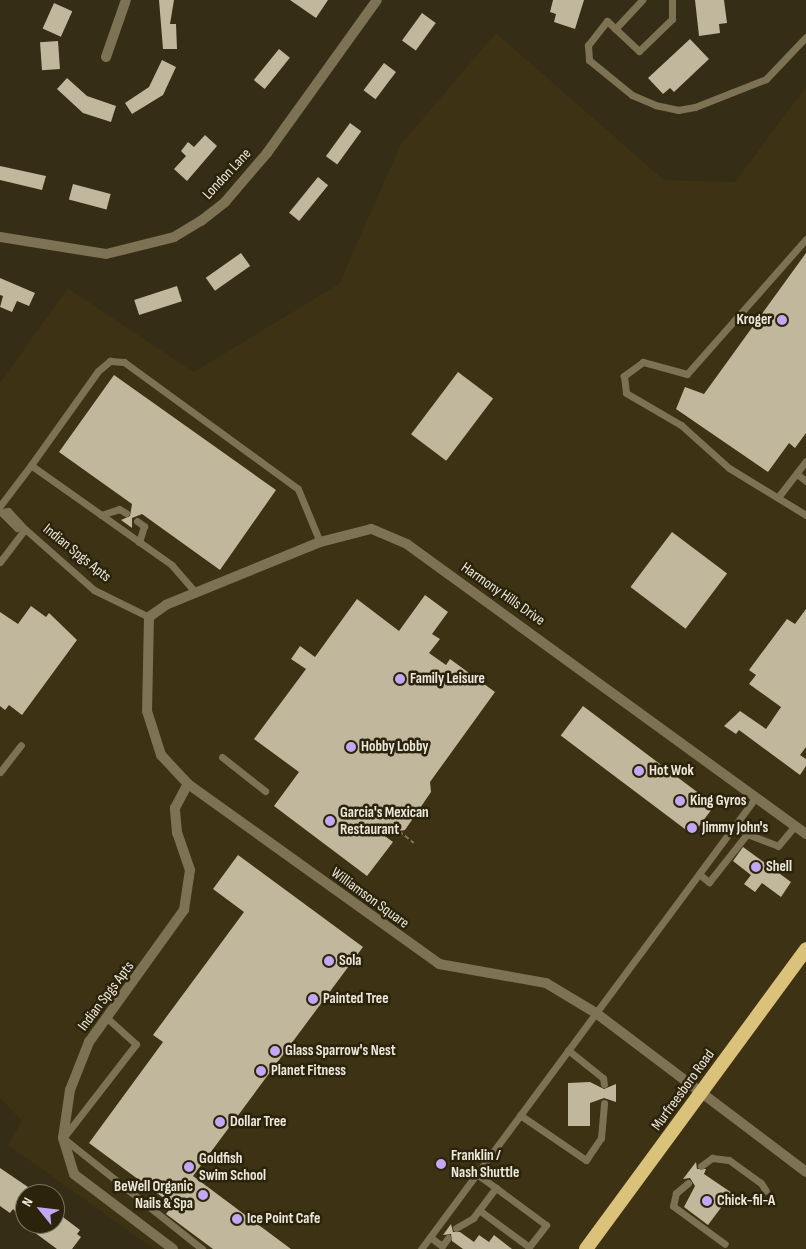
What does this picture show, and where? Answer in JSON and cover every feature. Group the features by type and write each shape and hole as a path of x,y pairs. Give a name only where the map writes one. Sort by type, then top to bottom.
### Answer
{"highway":[{"name":"Murfreesboro Road","path":"586,1249 806,949"}],"street":[{"path":"106,57 126,0"},
{"name":"London Lane","path":"0,237 106,254 174,237 201,221 225,202 267,154 377,0"},
{"name":"Harmony Hills Drive","path":"149,617 166,605 320,542 370,529 407,544 806,834"},
{"name":"Williamson Square","path":"149,617 147,711 161,755 188,784 439,964 546,983 596,1013 700,1094 806,1172"},
{"name":"Indian Spgs Apts","path":"173,1249 74,1174 63,1138 70,1090 89,1042 184,910 190,870 177,833 175,808 188,784"}],"lane":[{"path":"615,28 642,0"},
{"path":"672,0 672,19 639,52 607,21 594,34 588,45 589,60 632,95 678,110 695,108 766,79 806,38"},
{"path":"806,239 687,374 643,362 624,376 626,394 681,425 729,468 779,496 806,515"},
{"path":"23,528 17,528 1,510 98,371 110,361 124,362 298,490 320,542"},
{"path":"779,496 806,461"},
{"path":"31,465 172,565 196,593"},
{"path":"797,474 806,481"},
{"path":"101,515 120,509 126,513"},
{"path":"137,521 144,526 140,542"},
{"name":"Indian Spgs Apts","path":"0,562 23,528 94,590 149,617"},
{"path":"0,772 21,745"},
{"path":"222,757 265,792"},
{"path":"421,1249 756,797"},
{"path":"736,824 747,834 778,846 795,826"},
{"path":"699,874 709,882 747,834"},
{"path":"107,1018 136,1044 63,1138 202,1249"},
{"path":"568,1050 603,1078 604,1084"},
{"path":"520,1115 586,1160 601,1138 604,1103"},
{"path":"701,1166 712,1158 729,1160 761,1183 766,1191"},
{"path":"477,1174 546,1225 529,1247 479,1210"},
{"path":"688,1183 676,1193 673,1206 725,1244"},
{"path":"456,1228 479,1210 496,1188"},
{"path":"430,1237 442,1246 448,1238"}],"path":[{"path":"399,831 414,843"}],"shaded area":[{"path":"496,33 664,180 735,182 806,87 806,1249 154,1249 8,1145 22,1121 0,1098 0,383 68,288 194,372 339,284 401,144"}],"building":[{"path":"159,0 174,0 170,24 176,24 177,49 163,49"},
{"path":"290,0 328,0 316,18"},
{"path":"553,0 584,0 575,29 554,22 556,14 550,12"},
{"path":"695,0 724,0 727,23 719,24 720,33 699,36"},
{"path":"54,3 72,11 61,37 43,29"},
{"path":"422,13 436,23 416,50 402,41"},
{"path":"690,39 709,59 674,92 670,88 663,94 648,78"},
{"path":"58,41 60,69 42,70 40,42"},
{"path":"279,49 290,58 265,89 254,80"},
{"path":"162,60 176,67 163,95 132,114 125,103 149,87"},
{"path":"384,63 396,72 376,99 364,90"},
{"path":"67,78 87,96 116,106 111,122 83,113 57,89"},
{"path":"350,123 361,131 337,164 326,156"},
{"path":"205,135 217,146 187,181 174,169 186,156 181,151 188,142 194,147"},
{"path":"0,166 46,176 42,190 0,180"},
{"path":"318,177 328,185 299,221 289,213"},
{"path":"73,184 111,194 107,210 69,199"},
{"path":"241,253 250,266 215,291 206,278"},
{"name":"Kroger","path":"806,253 806,433 795,448 789,443 768,472 676,409 685,387 704,394"},
{"path":"0,278 35,293 29,306 17,301 12,312 0,307 3,296 0,295"},
{"path":"177,286 182,301 139,315 134,300"},
{"path":"458,372 493,398 446,461 411,434"},
{"path":"114,375 276,490 220,570 142,514 132,518 132,528 121,520 130,516 132,504 59,452"},
{"path":"672,532 727,574 686,629 630,587"},
{"path":"425,595 448,612 432,634 440,639 429,653 446,665 450,659 495,692 430,782 431,792 405,830 382,834 393,842 367,876 274,806 299,772 254,739 306,669 291,659 300,646 315,657 357,599 399,631"},
{"path":"31,606 46,617 49,613 77,640 22,715 9,705 5,710 0,706 0,612 18,624"},
{"path":"806,609 806,747 800,755 806,759 806,766 800,775 739,730 736,734 724,726 740,711 766,729 781,707 749,684 756,675 749,670 787,619 795,624"},
{"path":"583,706 715,805 693,835 561,736"},
{"name":"Shell","path":"743,847 791,882 781,897 762,883 755,892 744,884 751,875 733,861"},
{"path":"238,855 363,947 193,1176 291,1249 213,1249 166,1214 173,1205 89,1143 163,1042 153,1035 244,912 213,889"},
{"path":"590,1082 604,1089 616,1084 616,1102 604,1098 590,1103 590,1126 568,1126 568,1083"},
{"name":"Chick-fil-A","path":"696,1162 697,1169 706,1169 704,1174 732,1193 708,1225 684,1207 695,1186 690,1178 683,1179"},
{"path":"0,1168 24,1184 15,1184 15,1211 13,1209 10,1213 0,1206"},
{"path":"65,1219 80,1230 77,1234 81,1237 72,1249 57,1249 37,1234 65,1234"},
{"path":"451,1224 453,1232 460,1232 474,1242 479,1235 489,1242 494,1235 512,1249 463,1249 452,1241 451,1234 443,1235"}],"place":[{"name":"Kroger","path":"782,320"},
{"name":"Family Leisure","path":"400,679"},
{"name":"Hobby Lobby","path":"351,747"},
{"name":"Hot Wok","path":"639,771"},
{"name":"King Gyros","path":"680,801"},
{"name":"Garcia's Mexican Restaurant","path":"330,821"},
{"name":"Jimmy John's","path":"692,828"},
{"name":"Shell","path":"756,867"},
{"name":"Sola","path":"329,961"},
{"name":"Painted Tree","path":"313,999"},
{"name":"Glass Sparrow's Nest","path":"275,1051"},
{"name":"Planet Fitness","path":"261,1071"},
{"name":"Dollar Tree","path":"220,1122"},
{"name":"Franklin / Nash Shuttle","path":"441,1164"},
{"name":"Goldfish Swim School","path":"189,1167"},
{"name":"BeWell Organic Nails & Spa","path":"203,1195"},
{"name":"Chick-fil-A","path":"707,1201"},
{"name":"Ice Point Cafe","path":"237,1219"}]}
